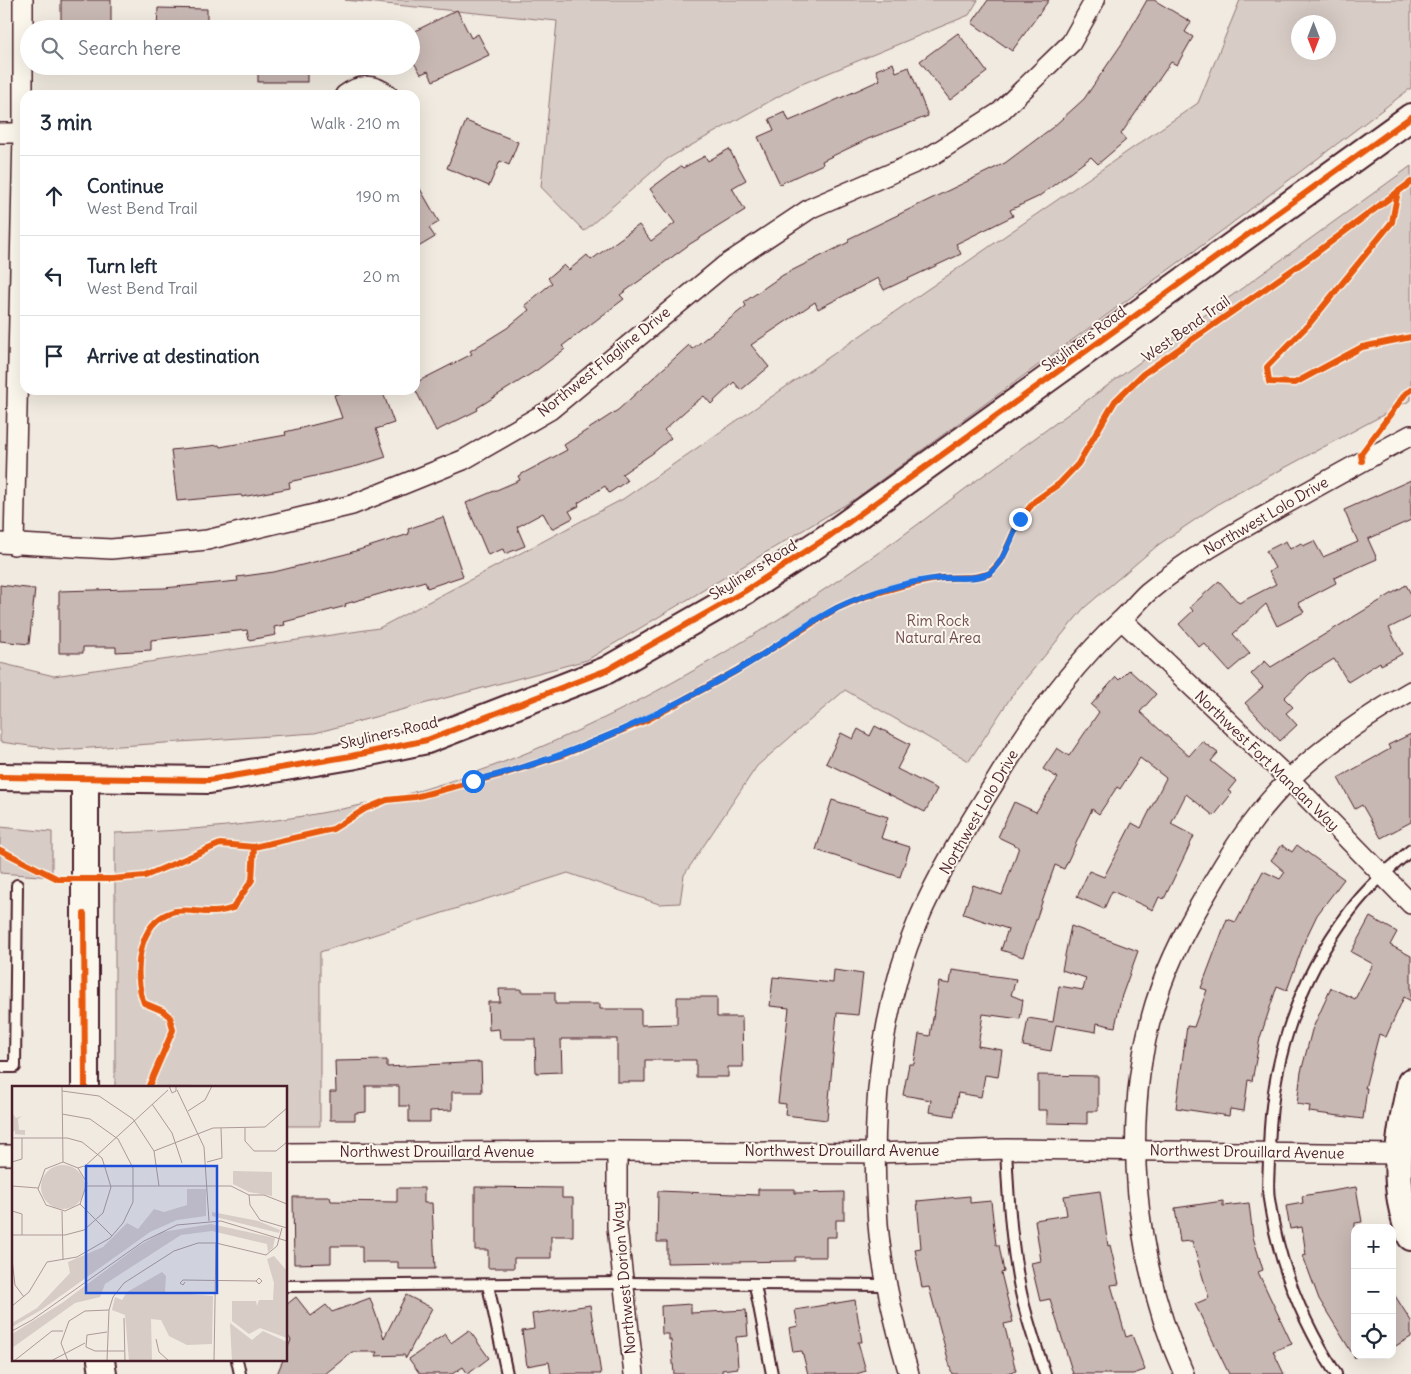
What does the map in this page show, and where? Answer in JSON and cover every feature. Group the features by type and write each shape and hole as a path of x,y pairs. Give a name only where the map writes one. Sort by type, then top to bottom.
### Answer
{"street":[{"path":"23,0 23,20"},
{"name":"Northwest Flagline Drive","path":"7,544 111,549 207,540 352,505 463,460 550,410 724,266 811,208 931,156 1000,112 1071,43 1095,0"},
{"path":"24,75 24,90"},
{"path":"353,90 360,86 369,86 377,90"},
{"name":"Skyliners Road","path":"0,777 85,780 209,780 351,756 427,740 607,670 745,592 828,537 1411,117"},
{"path":"0,133 20,133"},
{"path":"7,544 20,230"},
{"name":"Northwest Lolo Drive","path":"909,1374 887,1285 878,1226 875,1153 881,1051 896,986 916,923 966,829 1011,756 1050,698 1098,641 1122,620 1146,594 1181,566 1233,534 1411,435"},
{"name":"Northwest Fort Mandan Way","path":"1122,620 1290,780 1411,904"},
{"path":"1184,1374 1175,1354 1156,1295 1142,1235 1136,1150 1138,1091 1155,1004 1188,922 1253,821 1290,780 1350,731 1384,706 1411,691"},
{"path":"85,780 85,1086"},
{"path":"1411,1082 1400,1130 1398,1154 1398,1182 1406,1225 1411,1237"},
{"name":"Northwest Drouillard Avenue","path":"288,1153 617,1151 875,1153 1006,1148 1398,1154"},
{"name":"Northwest Dorion Way","path":"617,1151 617,1227 634,1374"}],"lane":[{"path":"1336,1374 1309,1328 1294,1293 1281,1253 1269,1196 1272,1092 1285,1036 1312,969 1333,934 1351,910 1382,876 1411,850"},
{"path":"0,1067 15,1067 17,885"},
{"path":"1006,1148 1008,1207 1017,1272 1029,1325 1045,1374"},
{"path":"288,1286 623,1283 887,1285"},
{"path":"488,1285 507,1374"},
{"path":"755,1285 772,1374"}],"green space":[{"path":"345,0 978,0 969,15 797,86 667,159 584,231 541,187 557,21"},
{"path":"1240,0 1411,0 1411,88 1223,230 855,499 587,660 315,733 60,750 0,742 0,663 54,676 379,628 623,499 1198,103"},
{"name":"Rim Rock Natural Area","path":"1411,166 1411,400 1221,502 1158,545 1084,608 1013,694 969,761 845,690 757,766 684,875 680,903 659,904 568,873 320,952 320,1126 288,1126 288,1086 115,1086 115,833 194,829 272,821 349,808 425,789 488,768 551,743 671,683 787,614 898,539"},
{"path":"0,827 52,832 52,877 0,873"}],"building":[{"path":"61,0 111,0 111,20 61,20"},
{"path":"988,0 1049,0 1012,51 972,23"},
{"path":"1147,0 1154,0 1191,22 1185,32 1193,37 1177,65 1171,62 1121,134 1126,140 1098,164 1091,157 1038,197 1010,210 1013,216 956,244 961,254 884,290 878,278 818,309 815,302 751,345 769,367 741,390 734,382 711,404 704,396 692,405 664,430 671,438 622,474 627,481 609,493 605,486 578,503 579,506 569,511 573,518 552,529 543,513 517,527 525,546 505,554 503,549 488,555 466,503 520,480 518,476 567,450 564,445 618,410 689,345 692,349 746,306 744,302 783,275 849,242 848,239 1005,163 1053,127 1084,99 1123,42"},
{"path":"158,8 207,9 207,20 157,20"},
{"path":"457,10 471,38 478,34 489,55 433,81 428,71 421,74 420,72 420,28"},
{"path":"958,33 987,72 950,100 920,61"},
{"path":"893,63 896,72 909,67 928,116 868,139 822,161 823,164 780,184 758,137 774,130 769,119 785,112 789,121 801,116 880,80 876,70"},
{"path":"258,75 307,75 307,82 258,82"},
{"path":"466,121 518,142 509,165 500,161 489,186 447,168"},
{"path":"729,149 746,180 732,188 745,210 690,244 620,295 624,299 562,346 565,349 537,370 477,408 478,410 436,431 418,395 420,395 420,380 472,354 470,351 507,328 529,310 525,305 552,283 548,278 564,265 569,270 587,255 591,260 639,225 651,241 675,223 650,189 681,166 683,168 705,156 708,161"},
{"path":"420,189 439,222 429,228 435,237 420,246"},
{"path":"334,395 384,395 394,423 376,429 386,457 358,466 289,482 290,488 242,497 241,495 177,501 171,450 219,445 220,447 286,435 285,432 342,418"},
{"path":"1411,480 1411,520 1368,539 1377,559 1334,578 1336,583 1298,603 1304,612 1277,626 1266,604 1233,634 1250,653 1229,671 1204,643 1199,647 1179,624 1193,611 1190,607 1219,581 1239,603 1276,584 1269,572 1275,568 1266,551 1286,541 1290,549 1301,543 1303,546 1314,541 1323,557 1358,542 1344,510"},
{"path":"443,517 463,576 427,588 425,581 345,604 346,606 284,622 285,625 274,627 276,635 249,640 247,630 151,640 151,650 116,652 116,647 83,647 83,653 59,653 59,591 164,588 238,581 237,577 274,572 346,554 409,534 408,529"},
{"path":"0,585 35,589 29,644 0,641"},
{"path":"1406,585 1411,594 1411,617 1389,628 1402,654 1381,665 1380,662 1348,682 1334,659 1309,674 1284,698 1293,707 1286,713 1297,725 1280,741 1245,703 1263,687 1251,674 1265,661 1271,667"},
{"path":"1129,670 1156,694 1140,712 1189,756 1202,741 1218,753 1211,761 1236,781 1228,791 1232,793 1214,816 1186,794 1171,824 1194,836 1164,899 1159,897 1153,910 1112,891 1104,909 1077,897 1089,871 1104,877 1132,823 1141,828 1166,778 1140,758 1120,789 1117,787 1099,814 1092,809 1064,869 1055,865 1023,957 1001,950 1008,929 963,914 973,885 1002,895 1019,847 998,837 1014,802 1036,812 1058,778 1043,769 1057,748 1069,756 1099,712 1091,705 1116,677 1119,680"},
{"path":"875,726 910,744 897,769 937,789 925,812 826,763 841,733 853,739 858,729 870,736"},
{"path":"1411,734 1411,822 1381,838 1362,805 1355,809 1338,778 1390,749 1388,745"},
{"path":"832,800 888,817 881,838 910,847 900,877 816,850"},
{"path":"1282,845 1292,852 1297,845 1344,879 1317,915 1305,940 1287,990 1277,986 1260,1038 1252,1081 1248,1080 1244,1111 1230,1109 1229,1116 1176,1108 1187,1026 1194,1027 1207,990 1201,988 1227,919 1236,922 1263,871 1280,879 1285,872 1271,860"},
{"path":"1370,917 1397,932 1390,945 1411,956 1411,1001 1404,997 1386,1037 1379,1034 1365,1088 1367,1088 1363,1119 1309,1112 1310,1106 1297,1104 1301,1072 1312,1030 1331,988 1355,999 1373,964 1351,952"},
{"path":"1071,926 1138,951 1121,998 1115,1027 1097,1023 1096,1032 1056,1025 1051,1051 1023,1046 1028,1018 1053,1022 1059,986 1083,990 1086,978 1062,970"},
{"path":"834,970 863,974 858,1015 837,1013 827,1120 785,1115 786,1104 778,1103 789,1008 770,1006 773,977 833,983"},
{"path":"952,970 1016,979 1011,995 1023,1000 1020,1019 983,1014 978,1046 1002,1050 998,1077 985,1075 981,1097 958,1093 954,1116 929,1112 931,1100 903,1095 909,1064 914,1064 919,1034 930,1036 939,982 950,984"},
{"path":"499,989 521,989 521,992 555,992 555,1004 600,1004 600,1009 641,1009 641,1025 677,1024 677,997 717,997 717,1017 742,1017 743,1067 728,1067 728,1077 696,1077 696,1060 645,1060 645,1082 617,1082 617,1039 561,1039 562,1072 536,1073 535,1039 500,1039 499,1029 489,1030 488,1002 500,1002"},
{"path":"387,1060 387,1067 481,1062 482,1092 452,1092 452,1110 430,1111 430,1122 409,1122 409,1106 399,1106 399,1086 366,1086 366,1112 355,1113 355,1120 330,1120 330,1092 336,1092 335,1061"},
{"path":"1038,1075 1098,1076 1098,1111 1087,1111 1087,1124 1047,1123 1047,1110 1038,1110"},
{"path":"475,1187 562,1188 562,1198 573,1198 573,1236 551,1236 551,1258 514,1258 514,1268 488,1268 488,1250 475,1250"},
{"path":"1356,1187 1362,1222 1351,1224 1351,1351 1319,1299 1303,1256 1306,1255 1302,1227 1290,1229 1286,1206 1303,1203 1302,1196"},
{"path":"397,1188 424,1188 424,1203 432,1203 435,1269 398,1269 398,1262 362,1262 362,1246 331,1246 331,1263 294,1264 293,1197 330,1197 331,1201 397,1202"},
{"path":"758,1189 795,1189 795,1193 844,1192 844,1220 836,1220 836,1237 826,1237 826,1257 795,1257 795,1261 667,1263 667,1242 657,1242 658,1191 758,1195"},
{"path":"1100,1191 1108,1246 1110,1245 1119,1284 1111,1285 1126,1337 1132,1335 1145,1370 1133,1374 1073,1374 1050,1299 1040,1301 1031,1263 1041,1261 1035,1220 1067,1215 1064,1196"},
{"path":"970,1196 970,1203 991,1201 996,1245 999,1245 1004,1272 1001,1273 1013,1322 1004,1324 1016,1371 1003,1374 952,1374 929,1287 922,1288 915,1249 921,1248 917,1201"},
{"path":"1223,1201 1223,1206 1249,1203 1253,1237 1263,1270 1258,1272 1292,1344 1273,1351 1284,1374 1229,1374 1195,1304 1209,1298 1192,1241 1180,1242 1175,1208"},
{"path":"406,1295 432,1308 406,1358 404,1355 375,1356 377,1352 352,1352 325,1374 277,1374 282,1362 288,1362 288,1347 291,1340 288,1336 288,1303 296,1297 311,1316 326,1305 332,1312 370,1298 384,1338"},
{"path":"1396,1297 1411,1321 1411,1337 1396,1346"},
{"path":"855,1300 862,1342 858,1342 866,1371 856,1374 808,1374 802,1351 793,1352 789,1328 798,1326 795,1310"},
{"path":"691,1304 691,1313 746,1310 748,1336 736,1337 738,1368 722,1370 722,1374 674,1374 671,1340 669,1340 669,1334 662,1334 661,1306"},
{"path":"590,1305 601,1374 551,1374 549,1362 527,1366 522,1331 534,1329 532,1314"},
{"path":"469,1330 489,1358 468,1374 463,1367 452,1374 420,1374 409,1359 445,1334 451,1343"}],"cycle path":[{"path":"0,777 209,780 351,756 427,740 607,670 745,591 828,537 1411,117"},
{"name":"West Bend Trail","path":"0,850 58,879 112,879 145,876 220,844 254,847 333,829 365,809 387,800 415,797 506,773 560,756 647,720 736,671 837,608 863,597 901,586 941,578 974,577 989,574 1001,561 1020,519 1035,501 1059,484 1078,464 1115,401 1143,374 1312,256 1411,182"},
{"path":"1398,191 1392,222 1309,324 1267,367 1269,382 1295,383 1362,347 1411,337"},
{"path":"1362,461 1361,454 1406,393 1411,390"},
{"path":"149,1086 173,1030 170,1017 163,1011 144,1003 139,978 139,964 145,938 151,927 160,918 172,912 182,910 216,912 233,908 252,880 254,847"},
{"path":"84,914 85,1086"}],"route":[{"path":"473,781 560,756 647,720 736,671 774,645 837,608 863,597 901,586 941,578 974,577 990,574 1001,561 1020,519"}]}
